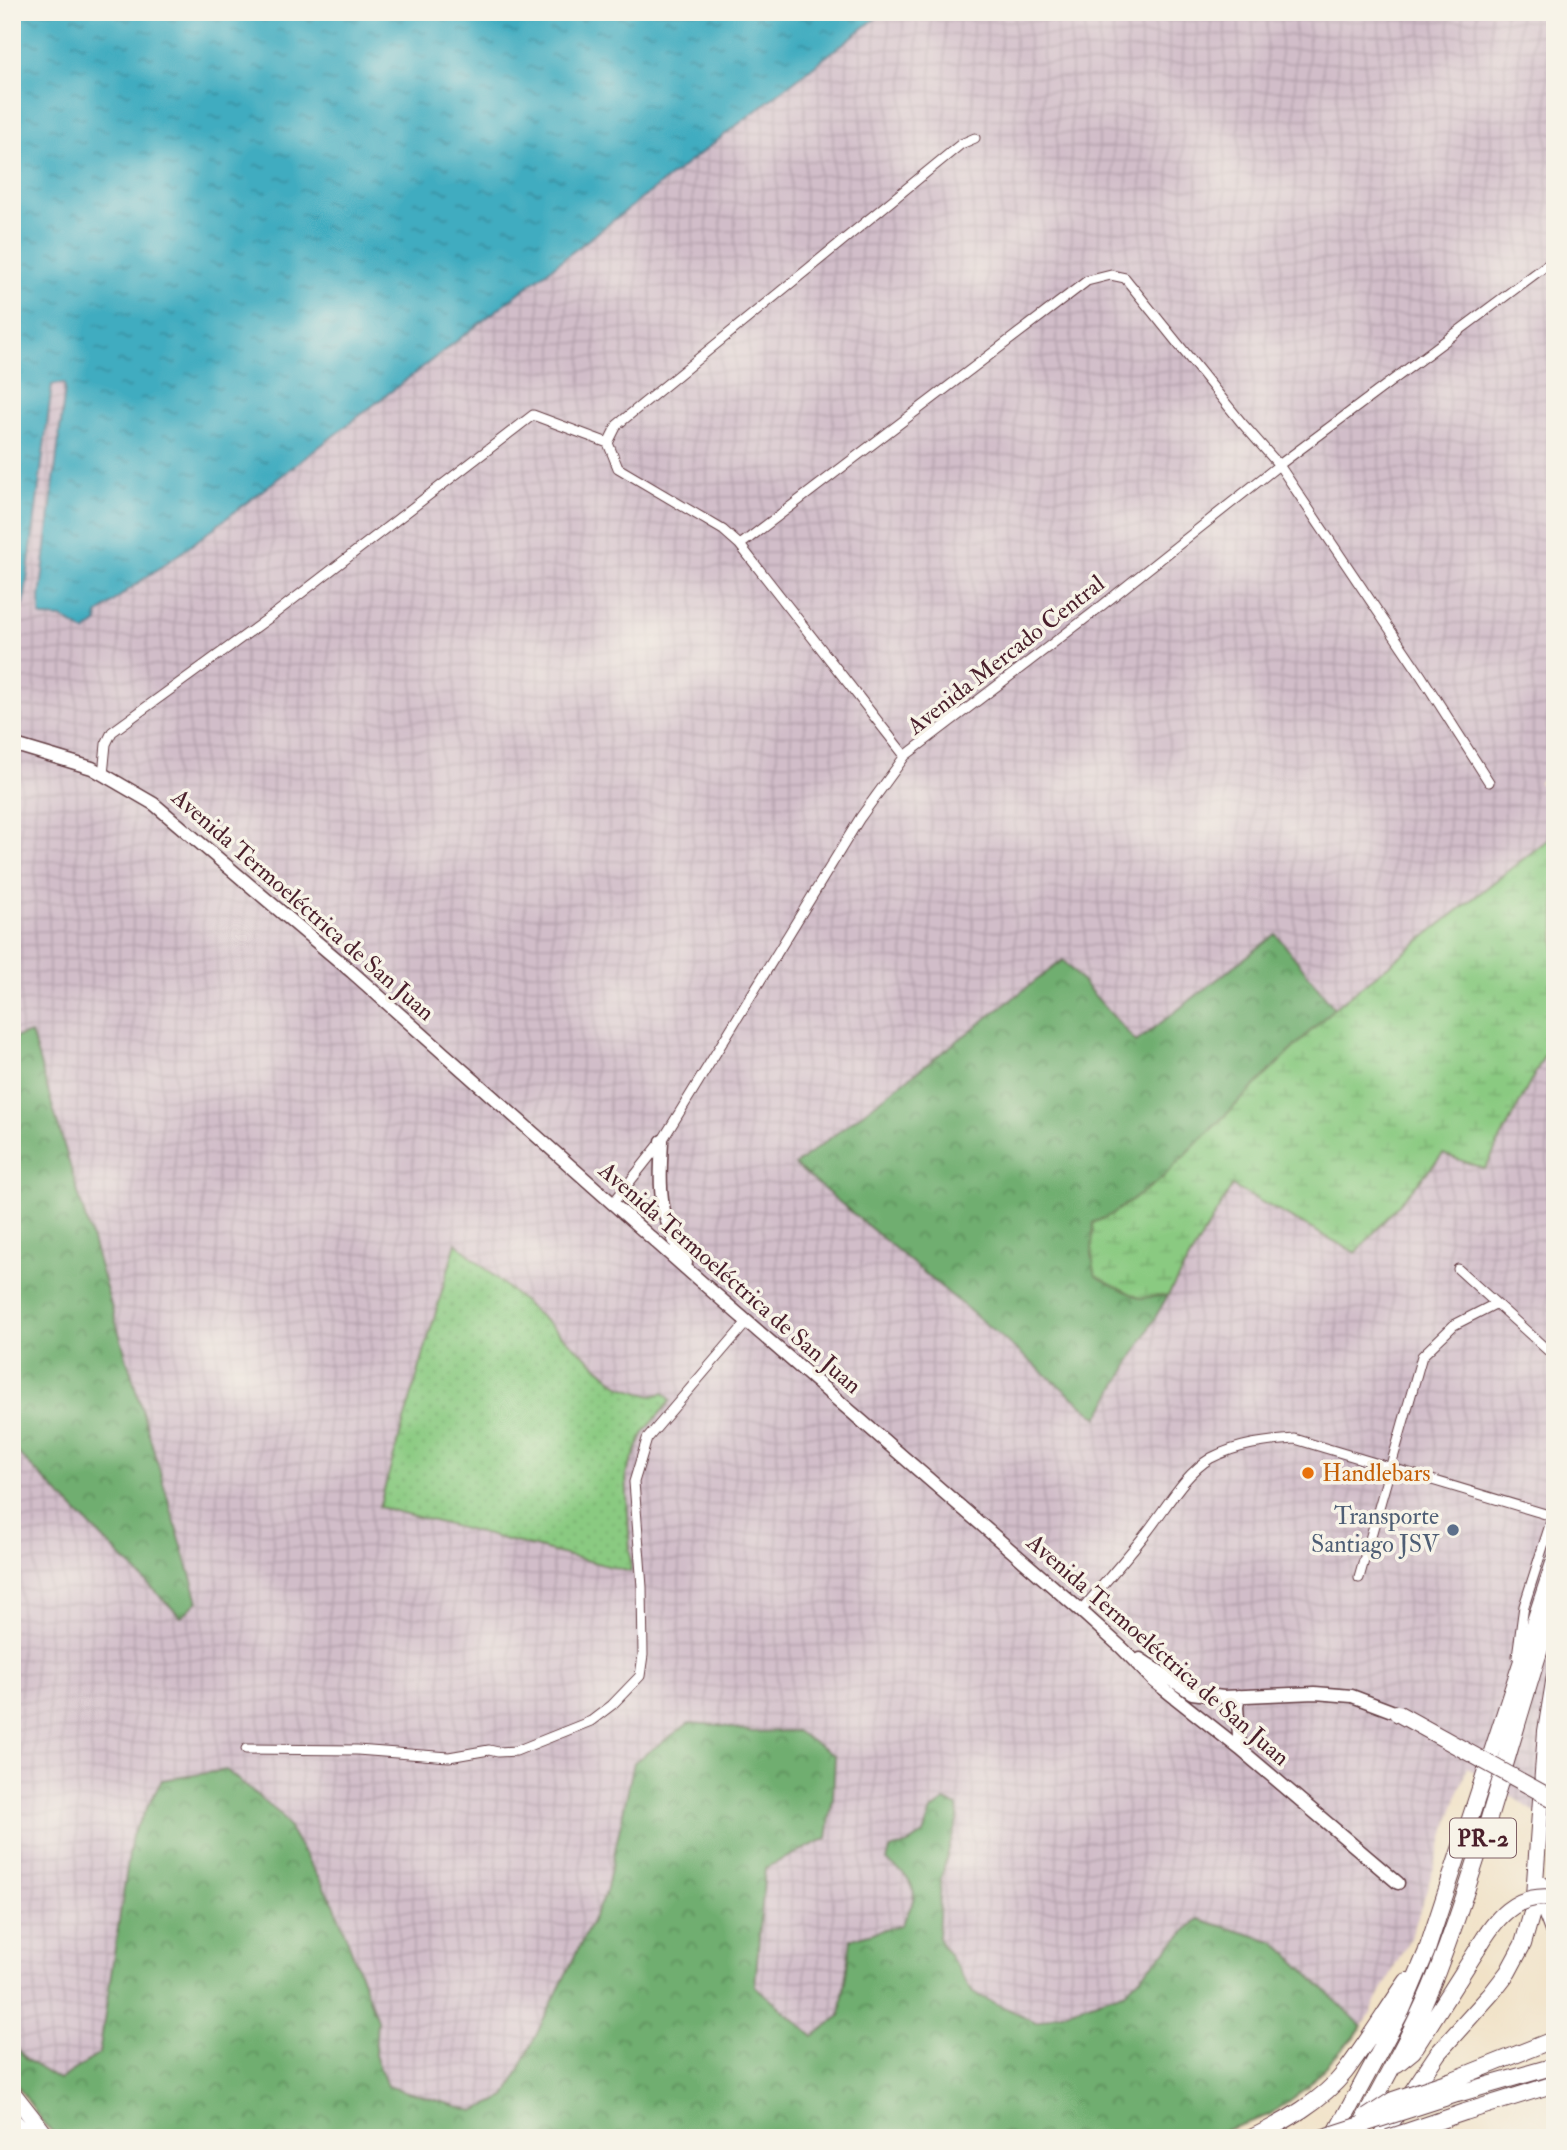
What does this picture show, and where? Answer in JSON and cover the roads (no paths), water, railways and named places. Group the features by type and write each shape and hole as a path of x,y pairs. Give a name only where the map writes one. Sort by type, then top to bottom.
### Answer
{"highway":[{"name":"PR-2","path":"1333,2138 1402,2010 1426,1953 1555,1560"},
{"name":"PR-2","path":"1352,2133 1392,2067 1437,1972 1488,1824 1555,1602"},
{"path":"1381,2138 1438,2053 1491,1994 1516,1959 1525,1937 1533,1909 1543,1764 1550,1694 1555,1676"},
{"path":"1397,1713 1555,1800"},
{"path":"1543,1764 1555,1734"},
{"path":"1537,1864 1545,1910 1555,1936"},
{"path":"1392,2067 1413,2051 1492,1924 1512,1906 1528,1899 1555,1898"},
{"path":"1251,2138 1317,2099 1343,2073 1426,1953"},
{"path":"1321,2138 1352,2133 1555,2039"},
{"path":"1456,2086 1555,2066"},
{"path":"1389,2138 1555,2084"},
{"path":"12,2092 48,2138"},
{"path":"1389,2138 1403,2106"},
{"path":"12,2119 29,2138"},
{"path":"1549,2138 1555,2134"}],"street":[{"path":"608,443 617,425 961,144 975,138"},
{"name":"Avenida Mercado Central","path":"613,1203 662,1141 860,818 905,757 1279,465 1555,259"},
{"path":"740,545 1087,281 1111,275 1125,278 1279,465 1420,674 1489,782"},
{"path":"103,775 106,744 112,732 273,615 533,415 608,443 618,468 723,530 740,545 905,757"},
{"name":"Avenida Termoeléctrica de San Juan","path":"12,744 92,768 154,804 352,972 691,1273 1122,1648 1154,1681 1240,1749 1398,1883"},
{"path":"662,1141 662,1209 670,1235 691,1273"},
{"path":"1458,1269 1555,1357"},
{"path":"1359,1578 1388,1468 1422,1356 1454,1325 1495,1304"},
{"path":"246,1749 357,1750 449,1757 489,1749 498,1752 516,1751 591,1721 612,1705 640,1676 643,1655 642,1587 634,1482 647,1439 747,1322"},
{"path":"1080,1611 1147,1532 1184,1483 1209,1460 1243,1446 1295,1439 1388,1468 1553,1512 1524,1606 1513,1685"},
{"path":"1122,1648 1192,1693 1223,1697 1315,1693 1352,1696 1397,1713"},
{"path":"1239,1696 1237,1707 1240,1749"}],"water":[{"path":"12,12 884,12 189,547 128,590 97,615 98,622 85,632 62,618 40,615 64,383 52,385 24,604 15,608 12,628"}],"place":[{"name":"Handlebars","path":"1308,1473"},
{"name":"Transporte Santiago JSV","path":"1453,1530"}]}
